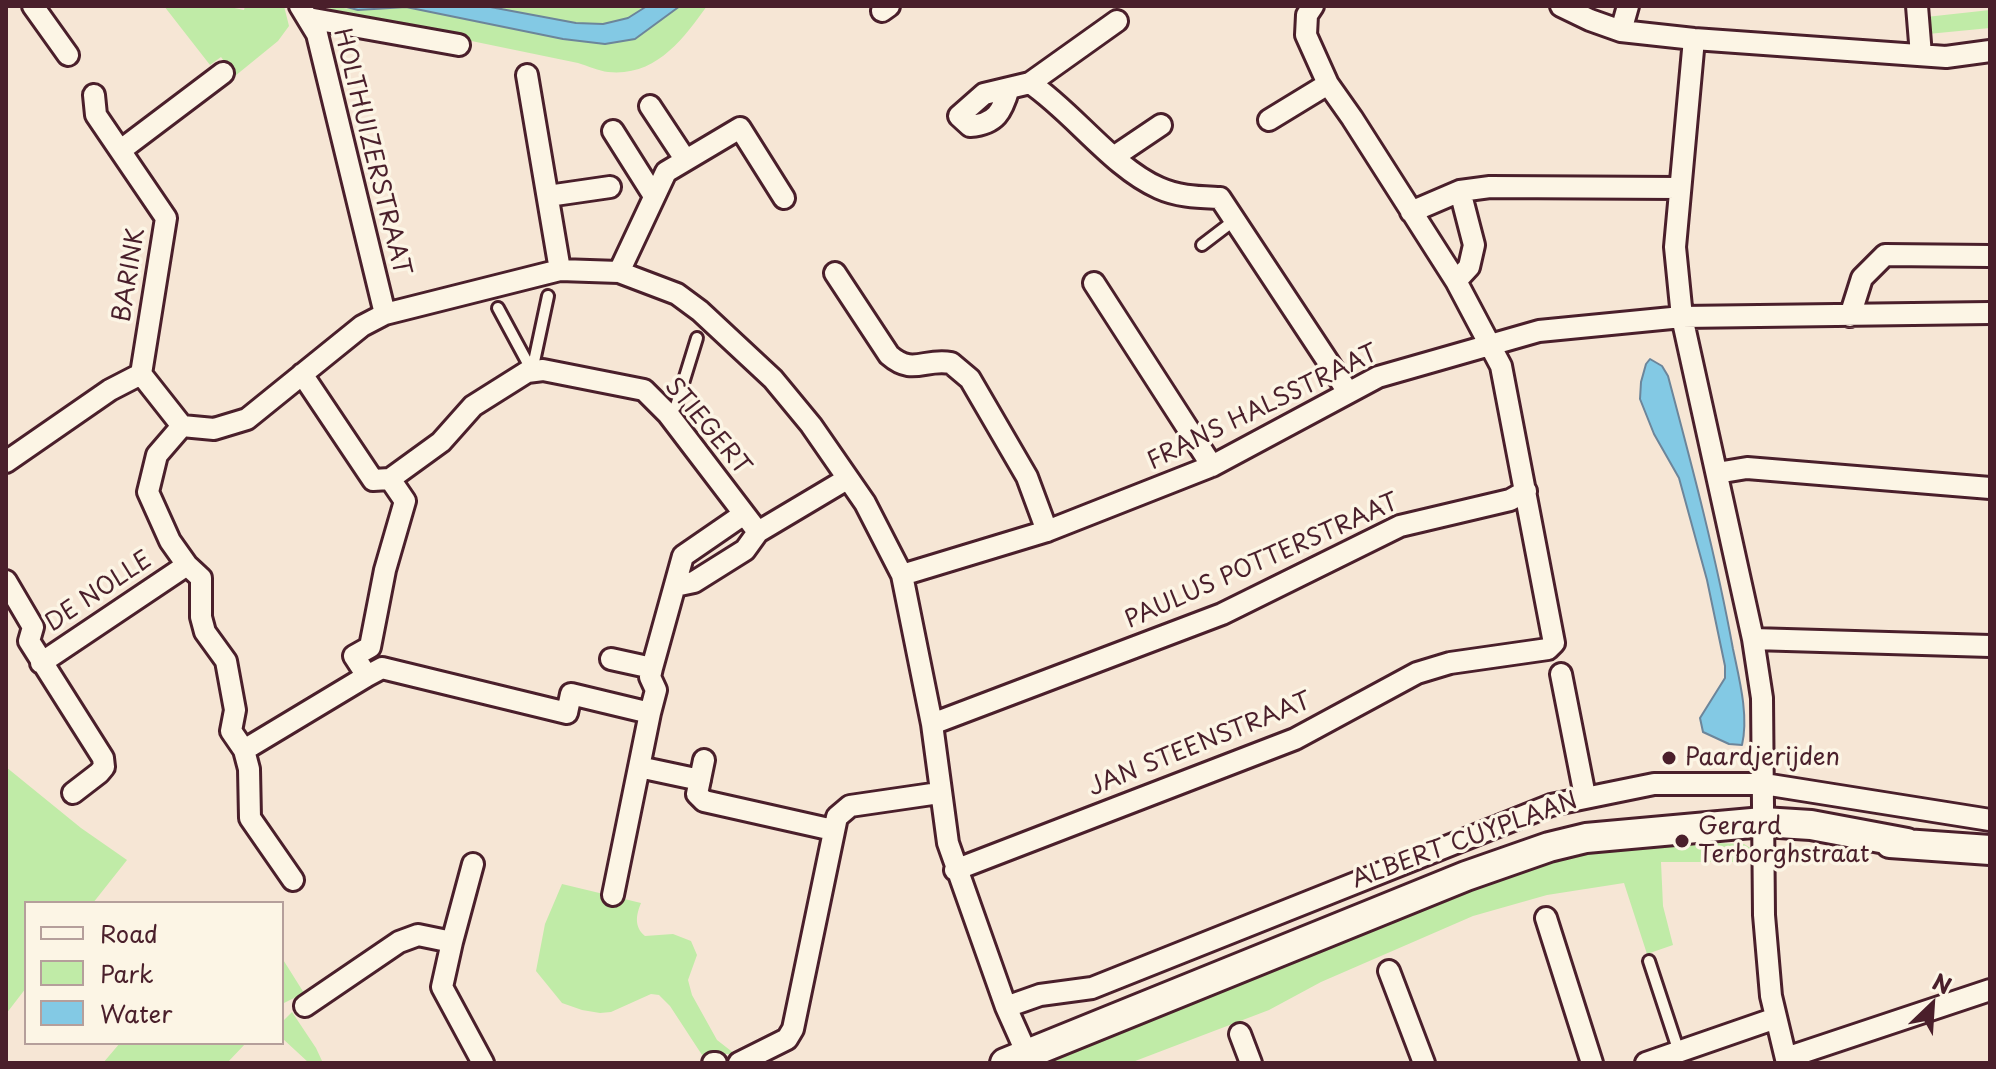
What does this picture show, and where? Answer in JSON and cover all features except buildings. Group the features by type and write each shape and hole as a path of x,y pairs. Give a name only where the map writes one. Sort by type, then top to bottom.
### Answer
{"street":[{"path":"33,6 68,55"},
{"path":"1313,6 1307,15 1306,35 1328,84 1456,281 1501,366 1526,491"},
{"path":"1561,6 1621,31 1694,39 1946,57 1990,51"},
{"path":"1621,31 1628,6"},
{"path":"1917,6 1921,55"},
{"path":"304,12 459,45"},
{"name":"HOLTHUIZERSTRAAT","path":"304,12 317,34 385,314"},
{"path":"1009,88 1030,83 1117,21"},
{"path":"1694,39 1675,247 1682,317 1753,639 1762,698 1764,915 1771,996 1786,1060 1990,990"},
{"path":"121,150 223,73"},
{"path":"527,75 560,270"},
{"path":"1030,83 1049,95 1115,156 1158,188 1186,196 1220,198 1348,392"},
{"path":"1269,120 1328,84"},
{"name":"BARINK","path":"94,95 96,115 166,218 141,374"},
{"path":"650,106 685,159"},
{"path":"1115,156 1161,125"},
{"path":"619,272 666,172 740,128 784,198"},
{"path":"613,131 654,196"},
{"path":"548,196 610,187"},
{"path":"1411,212 1460,191 1490,187 1679,188"},
{"path":"1456,281 1469,267 1474,245 1460,191"},
{"path":"1850,316 1862,278 1885,255 1990,256"},
{"path":"6,462 110,390 141,374 182,426 214,429 247,419 362,326 385,314 560,270 619,272 677,294 700,311 773,379 811,425 865,503 902,575 932,724 948,843 955,870 1006,1007 1021,1060"},
{"path":"835,273 889,355 900,365 913,367 951,363 970,379 1027,477 1047,531"},
{"path":"1094,283 1212,466"},
{"name":"FRANS HALSSTRAAT","path":"902,575 1047,531 1212,466 1378,377 1539,331 1682,317 1990,313"},
{"name":"STIEGERT","path":"532,371 543,370 644,390 668,414 758,532"},
{"path":"302,374 373,480 390,479 441,442 473,406 532,371"},
{"name":"DE NOLLE","path":"182,426 157,455 148,492 170,541 201,578 201,617 205,632 226,661 235,710 231,731 244,750 249,769 250,818 293,880"},
{"path":"1717,473 1747,468 1990,488"},
{"path":"367,676 354,656 370,647 385,570 405,501 390,479"},
{"path":"675,586 694,582 745,550 758,532 847,479"},
{"name":"JAN STEENSTRAAT","path":"955,870 1295,739 1417,673 1450,663 1548,649 1554,643 1526,491"},
{"name":"PAULUS POTTERSTRAAT","path":"932,724 1222,614 1400,526 1510,500 1526,491"},
{"name":"STIEGERT","path":"613,895 656,690 650,677 683,556 744,514"},
{"name":"DE NOLLE","path":"41,663 187,565"},
{"name":"DE NOLLE","path":"6,581 33,627 29,641 41,663 103,758 104,767 99,773 73,793"},
{"path":"1753,639 1990,646"},
{"path":"611,659 652,668"},
{"path":"244,750 382,668 567,713 571,694 650,713"},
{"path":"1561,674 1585,796"},
{"path":"639,767 702,770 697,794 704,801 833,830"},
{"name":"ALBERT CUYPLAAN","path":"1006,1007 1040,995 1092,988 1551,805 1585,796 1654,784 1764,784 1990,820"},
{"path":"739,1063 787,1039 793,1029 837,817 850,806 939,793"},
{"name":"ALBERT CUYPLAAN","path":"1021,1060 1466,876 1549,847 1586,838 1666,829 1763,830 1811,825 1907,843 1990,850"},
{"path":"473,864 442,987 483,1063"},
{"path":"1546,918 1592,1063"},
{"path":"305,1006 399,942 418,935 452,942"},
{"path":"1389,971 1424,1063"},
{"path":"1646,1063 1776,1018"},
{"path":"1240,1034 1251,1063"}],"lane":[{"path":"1202,245 1236,219"},
{"path":"532,371 548,296"},
{"path":"498,308 532,371"},
{"path":"668,414 676,406 697,338"},
{"path":"1649,961 1679,1052"}],"green space":[{"path":"164,6 225,6 244,10 245,6 284,6 289,26 278,41 235,76 221,57 210,65"},
{"path":"329,6 358,10 406,7 563,39 605,44 635,39 680,6 707,6 678,43 654,62 625,72 608,72 578,63 331,12"},
{"path":"485,6 647,6 626,19 592,24 556,21"},
{"path":"1990,10 1990,28 1928,34 1926,17"},
{"path":"6,767 81,828 127,860 95,901 24,901 24,991 6,1014"},
{"path":"1660,841 1744,844 1755,855 1750,862 1661,862 1663,906 1673,945 1647,954 1624,883 1547,895 1473,916 1321,982 1269,1010 1130,1063 1044,1063 1044,1059 1418,908 1579,849"},
{"path":"562,884 641,903 637,921 645,936 673,934 691,941 697,955 688,980 692,995 717,1040 735,1054 712,1054 704,1058 670,1006 659,995 651,994 611,1012 600,1013 562,1003 536,971 545,924"},
{"path":"284,961 304,993 284,1003"},
{"path":"292,1012 323,1063 309,1063 284,1040 284,1020"},
{"path":"118,1045 244,1045 227,1063 103,1063"}],"water":[{"path":"343,6 485,6 576,23 603,24 628,18 647,6 680,6 635,39 605,44 563,39 406,7 358,10"},
{"path":"1650,359 1662,366 1668,376 1695,477 1742,697 1742,745 1729,744 1703,732 1700,718 1725,678 1725,666 1707,580 1679,478 1654,434 1640,399 1641,382"}],"place":[{"name":"Paardjerijden","path":"1669,758"},
{"name":"Gerard Terborghstraat","path":"1682,841"}]}
